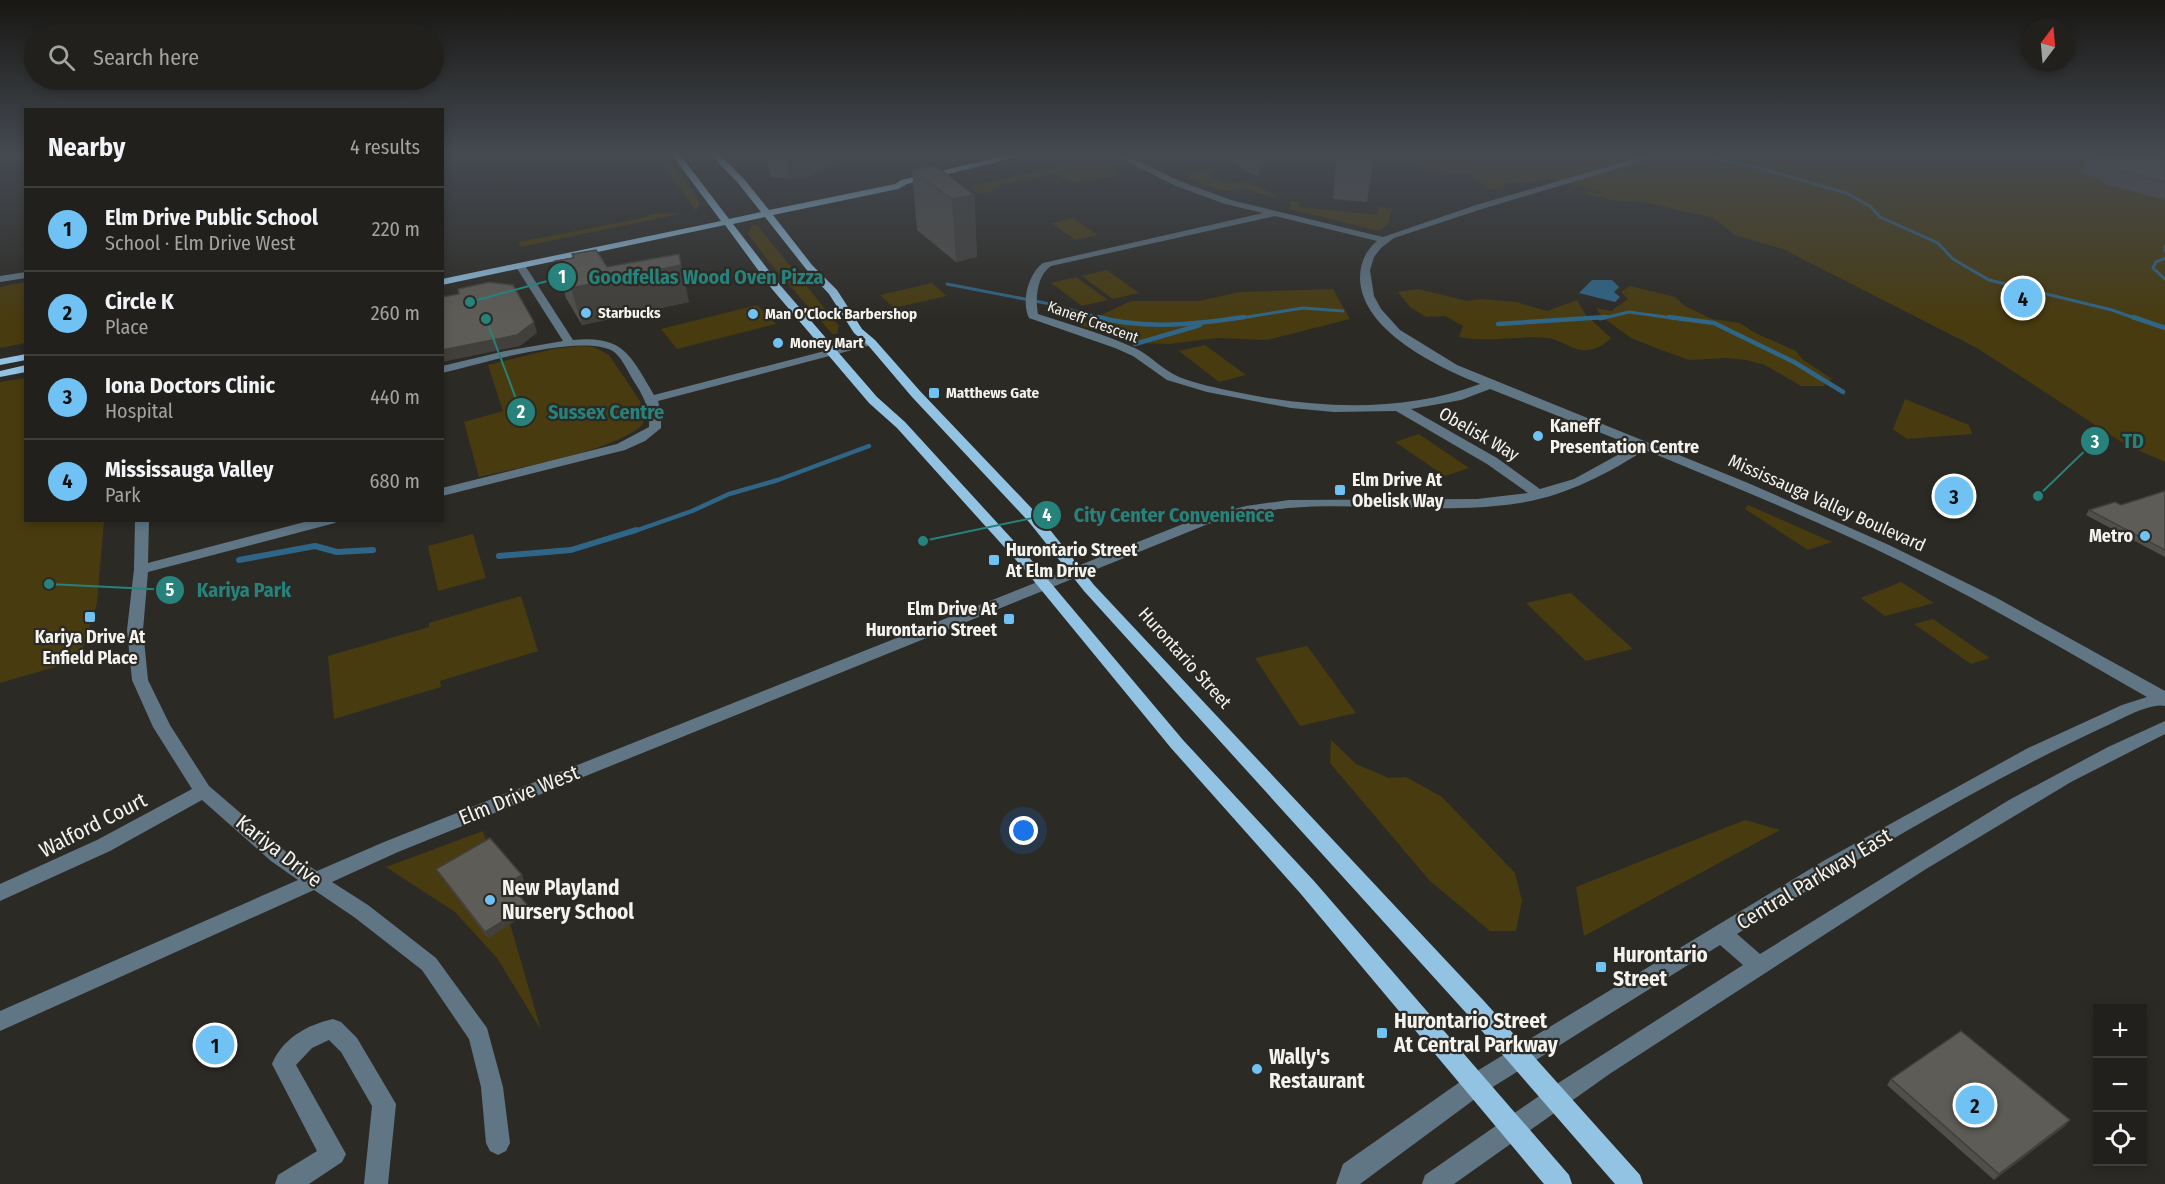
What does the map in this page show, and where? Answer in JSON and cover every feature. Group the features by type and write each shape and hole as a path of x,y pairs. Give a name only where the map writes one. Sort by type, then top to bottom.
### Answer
{"main road":[{"path":"718,211 752,259 873,400 902,425 1044,585 1166,731 1307,887 1560,1184"},
{"path":"444,274 764,211"},
{"name":"Hurontario Street","path":"765,211 809,267 833,292 858,331 871,342 916,394 1034,519 1074,571 1217,729 1357,877 1631,1184"},
{"path":"800,211 786,220 784,224 814,261 809,267"},
{"path":"444,282 630,244 724,220"},
{"path":"630,244 643,244 699,233 723,234 736,240 745,254 752,259"},
{"path":"0,362 24,357"},
{"path":"0,374 24,368"}],"street":[{"path":"1263,211 1384,240 1467,211"},
{"name":"Kaneff Crescent","path":"1272,214 1051,263 1041,268 1031,303 1033,316 1114,343 1141,355 1175,379 1287,403 1400,408 1470,394 1489,385"},
{"name":"Mississauga Valley Boulevard","path":"1384,240 1371,253 1365,268 1364,283 1375,309 1396,332 1421,349 1489,385 1838,526 1933,571 2164,698"},
{"path":"521,267 568,342"},
{"path":"0,279 24,274"},
{"path":"444,370 568,342 598,343 615,348 623,354 657,413 655,428 641,438 621,447 444,491"},
{"path":"651,399 871,342"},
{"name":"Obelisk Way","path":"1400,408 1492,461 1538,494"},
{"name":"Elm Drive West","path":"0,1022 313,880 1074,571 1203,521 1246,510 1289,504 1477,503 1521,499 1579,482 1643,446"},
{"name":"Kariya Drive","path":"142,522 141,569 135,630 140,680 162,726 203,790 278,856 361,911 429,964 479,1035 492,1087 498,1143"},
{"path":"141,569 322,522"},
{"name":"Central Parkway East","path":"1348,1184 1352,1173 1475,1085 1832,865 2034,752 2128,709 2164,698"},
{"path":"1434,1184 1554,1098 1910,870 2056,782 2165,727"},
{"name":"Walford Court","path":"0,893 69,862 169,811 203,790"},
{"path":"1722,934 1758,966"},
{"path":"287,1184 334,1154 327,1147 283,1064 295,1049 315,1032 333,1029 348,1045 384,1104 376,1184"}],"shaded area":[{"path":"1298,211 1341,211 1377,215 1378,211 1391,211 1388,224 1379,231"},
{"path":"1683,211 2165,211 2165,462 2126,445 1977,348 1783,249 1735,235 1713,218"},
{"path":"684,213 521,247 518,242 643,218 652,214"},
{"path":"1073,218 1098,235 1075,240 1051,223"},
{"path":"752,225 757,225 839,326 837,334 832,334 769,262 748,234"},
{"path":"1107,270 1139,293 1113,299 1082,276"},
{"path":"1076,277 1108,300 1082,306 1051,283"},
{"path":"24,282 24,343 0,348 0,287"},
{"path":"932,283 947,296 894,308 880,295"},
{"path":"1630,286 1675,297 1685,306 1712,319 1740,323 1755,333 1796,351 1802,359 1832,379 1823,386 1801,386 1765,365 1727,358 1689,360 1631,338 1602,317 1596,308 1611,311 1628,299 1621,292"},
{"path":"1333,289 1350,319 1267,340 1217,338 1169,344 1138,343 1080,325 1131,301 1199,301 1240,292"},
{"path":"1418,289 1467,301 1481,299 1516,302 1547,311 1577,300 1586,315 1611,338 1597,348 1582,350 1547,338 1470,339 1459,337 1463,326 1445,316 1426,317 1410,307 1398,292"},
{"path":"757,305 776,324 677,349 661,329"},
{"path":"1205,345 1246,375 1219,382 1179,351"},
{"path":"594,347 609,355 640,401 644,412 643,424 630,434 590,450 479,477 464,422 503,411 488,365 553,349"},
{"path":"24,378 24,522 104,522 97,603 79,660 0,683 0,382"},
{"path":"1905,399 1969,425 1972,434 1907,439 1893,429"},
{"path":"1419,434 1469,468 1445,476 1395,442"},
{"path":"1748,505 1832,542 1808,550 1745,509"},
{"path":"473,534 486,578 438,591 428,546"},
{"path":"1901,582 1934,603 1885,616 1861,598"},
{"path":"1570,593 1633,649 1586,661 1526,603"},
{"path":"521,596 538,651 440,681 441,687 334,719 328,656 429,627 429,623"},
{"path":"1933,619 1990,658 1971,664 1914,624"},
{"path":"1307,646 1356,713 1300,726 1255,658"},
{"path":"1331,740 1356,764 1389,778 1406,777 1442,797 1515,873 1522,901 1516,931 1490,931 1430,881 1330,763"},
{"path":"1745,820 1780,830 1584,936 1576,887"},
{"path":"483,831 541,1030 497,958 455,912 386,867"}],"water":[{"path":"1592,280 1612,280 1619,287 1614,292 1620,297 1615,302 1579,293"}],"building":[{"path":"596,250 607,267 679,254 681,265 571,288 555,261 574,258 572,254"},
{"path":"489,282 513,285 534,322 517,335 444,350 444,297 459,294 458,289"},
{"name":"Metro","path":"2165,491 2165,550 2089,510 2115,502 2121,505"},
{"name":"New Playland Nursery School","path":"490,838 522,875 509,883 528,906 485,932 436,869"},
{"path":"1961,1031 2070,1120 1999,1174 1891,1079"}],"waterway":[{"path":"1875,211 1880,217 1938,243 1953,259 1989,280 2112,310 2137,319"},
{"path":"2165,246 2165,251"},
{"path":"2165,258 2156,262 2153,268 2165,279"},
{"path":"947,284 1050,304 1104,319"},
{"path":"1235,319 1303,308 1343,311"},
{"path":"1600,319 1629,312 1680,319"},
{"path":"1098,317 1152,325 1190,324 1244,317"},
{"path":"1498,324 1606,317"},
{"path":"1669,317 1714,323 1794,362 1843,392"},
{"path":"2133,317 2165,328"},
{"path":"1135,344 1200,325"},
{"path":"632,532 692,511 729,494 778,480 869,446"},
{"path":"499,556 571,550 636,530"},
{"path":"239,560 315,546 337,552 373,550"}],"place":[{"name":"Mississauga Valley","path":"2023,298"},
{"name":"Goodfellas Wood Oven Pizza","path":"470,302"},
{"name":"Starbucks","path":"586,313"},
{"name":"Man O’Clock Barbershop","path":"753,314"},
{"name":"Sussex Centre","path":"486,319"},
{"name":"Money Mart","path":"778,343"},
{"name":"Matthews Gate","path":"934,393"},
{"name":"Kaneff Presentation Centre","path":"1538,436"},
{"name":"Elm Drive At Obelisk Way","path":"1340,490"},
{"name":"Iona Doctors Clinic","path":"1954,496"},
{"name":"TD","path":"2038,496"},
{"name":"Metro","path":"2145,536"},
{"name":"City Center Convenience","path":"923,541"},
{"name":"Hurontario Street At Elm Drive","path":"994,560"},
{"name":"Kariya Park","path":"49,584"},
{"name":"Kariya Drive At Enfield Place","path":"90,617"},
{"name":"Elm Drive At Hurontario Street","path":"1009,619"},
{"name":"New Playland Nursery School","path":"490,900"},
{"name":"Hurontario Street","path":"1601,967"},
{"name":"Hurontario Street At Central Parkway","path":"1382,1033"},
{"name":"Elm Drive Public School","path":"215,1045"},
{"name":"Wally's Restaurant","path":"1257,1069"},
{"name":"Circle K","path":"1975,1105"}]}
